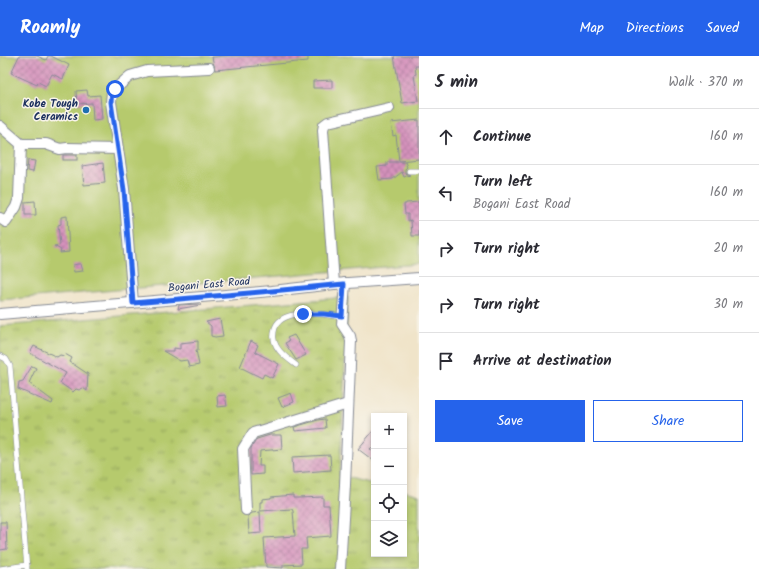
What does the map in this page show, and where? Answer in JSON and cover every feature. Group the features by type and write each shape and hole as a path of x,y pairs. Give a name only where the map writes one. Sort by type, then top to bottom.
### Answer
{"street":[{"path":"133,303 124,190 111,102 112,92 130,76 147,72 209,68"},
{"path":"340,569 346,485 351,341 343,326 323,130 324,125 328,122 390,108"},
{"path":"0,126 21,144 46,144 60,149 118,149"},
{"path":"0,218 6,222 18,203 21,144"},
{"name":"Bogani East Road","path":"0,314 419,278"},
{"path":"246,510 243,450 253,433 348,404"}],"lane":[{"path":"409,171 419,171"},
{"path":"296,366 286,358 276,346 273,336 274,327 278,321 287,316 303,314 342,316"},
{"path":"0,356 6,359 10,366 27,567 0,569"}],"green space":[{"path":"0,56 419,56 419,264 0,300"},
{"path":"348,297 340,476 371,483 371,557 407,557 407,492 419,495 419,569 0,569 0,326"}],"building":[{"path":"19,56 37,56 46,60 48,56 51,56 69,65 63,79 52,74 46,86 38,82 37,85 11,73"},
{"path":"308,56 308,61 215,70 212,57"},
{"path":"394,56 419,56 419,66 415,66 416,74 414,75 418,101 402,103"},
{"path":"332,80 332,88 313,88 313,81"},
{"path":"87,90 88,96 100,95 102,119 93,120 92,103 77,104 76,91"},
{"path":"419,120 419,159 399,161 396,135 393,136 391,123"},
{"path":"63,155 77,155 77,160 63,160"},
{"path":"28,160 35,161 33,172 27,171"},
{"path":"387,162 405,162 407,167 405,169 405,173 410,175 404,177 402,172 393,179 379,180 377,167 387,166"},
{"path":"103,163 105,183 84,185 82,166"},
{"path":"35,201 36,215 25,215 25,202"},
{"path":"419,202 419,236 412,236 411,220 408,221 408,214 405,214 404,204"},
{"path":"67,216 69,252 60,253 61,250 54,246 60,245 58,225 61,224 61,217"},
{"path":"81,264 83,271 74,272 73,265"},
{"path":"179,305 201,305 178,309"},
{"path":"220,319 223,336 211,336 211,326 206,322"},
{"path":"294,335 306,355 296,360 285,343 289,341 287,338"},
{"path":"198,341 198,350 196,350 199,365 189,367 187,360 180,361 163,351 174,351 174,348 180,349 180,343"},
{"path":"251,341 258,345 255,352 279,364 272,378 264,374 262,378 240,367"},
{"path":"34,346 57,357 60,355 64,356 65,354 72,358 70,362 88,374 87,391 83,388 79,390 76,389 73,392 60,383 66,373 30,353"},
{"path":"32,366 36,368 29,383 53,401 52,404 18,389 19,382 23,381"},
{"path":"291,393 294,402 282,407 278,398"},
{"path":"225,395 227,406 218,407 217,396"},
{"path":"325,419 326,428 295,431 294,427"},
{"path":"371,434 371,459 358,449"},
{"path":"270,435 281,435 282,449 260,451 259,466 263,466 263,474 251,475 251,448 257,439"},
{"path":"330,455 331,470 293,473 292,457"},
{"path":"293,495 293,498 323,497 323,505 329,505 331,536 306,538 307,549 301,549 302,564 283,565 283,568 266,567 264,538 295,536 293,511 292,509 260,511 260,502 262,502 262,499 271,497"},
{"path":"260,512 261,533 249,534 248,516 252,513"},
{"path":"0,522 6,522 7,549 0,550"}],"place":[{"name":"Kobe Tough Ceramics","path":"86,110"}],"route":[{"path":"115,89 112,92 111,102 124,190 133,303 344,284 342,316 303,314"}]}
